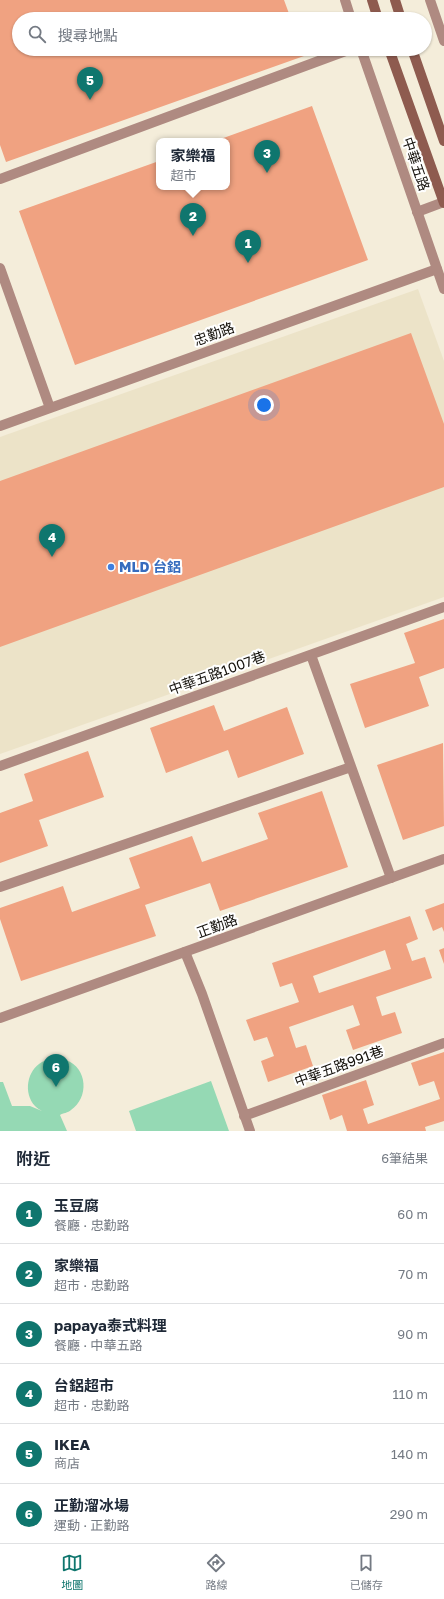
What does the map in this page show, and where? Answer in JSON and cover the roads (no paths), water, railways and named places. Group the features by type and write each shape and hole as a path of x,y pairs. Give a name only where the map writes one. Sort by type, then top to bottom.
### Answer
{"main road":[{"path":"372,0 376,12"},
{"path":"395,0 399,12"},
{"name":"中華五路","path":"392,56 444,202"},
{"path":"414,56 444,141"}],"street":[{"path":"345,0 349,12"},
{"path":"430,0 444,41"},
{"path":"0,179 332,56"},
{"name":"中華五路","path":"364,56 444,289"},
{"path":"417,212 444,202"},
{"path":"0,268 50,408"},
{"name":"忠勤路","path":"0,426 437,269"},
{"name":"中華五路1007巷","path":"0,766 444,607"},
{"path":"311,655 391,878"},
{"path":"0,887 351,767"},
{"name":"正勤路","path":"0,1018 444,859"},
{"path":"185,952 202,994 250,1131"},
{"name":"中華五路991巷","path":"244,1116 444,1044"}],"place":[{"name":"IKEA","path":"90,100"},
{"name":"papaya泰式料理","path":"267,173"},
{"name":"家樂福","path":"193,236"},
{"name":"玉豆腐","path":"248,263"},
{"name":"台鋁超市","path":"52,557"},
{"name":"MLD 台鋁","path":"111,567"},
{"name":"正勤溜冰場","path":"56,1087"}]}
